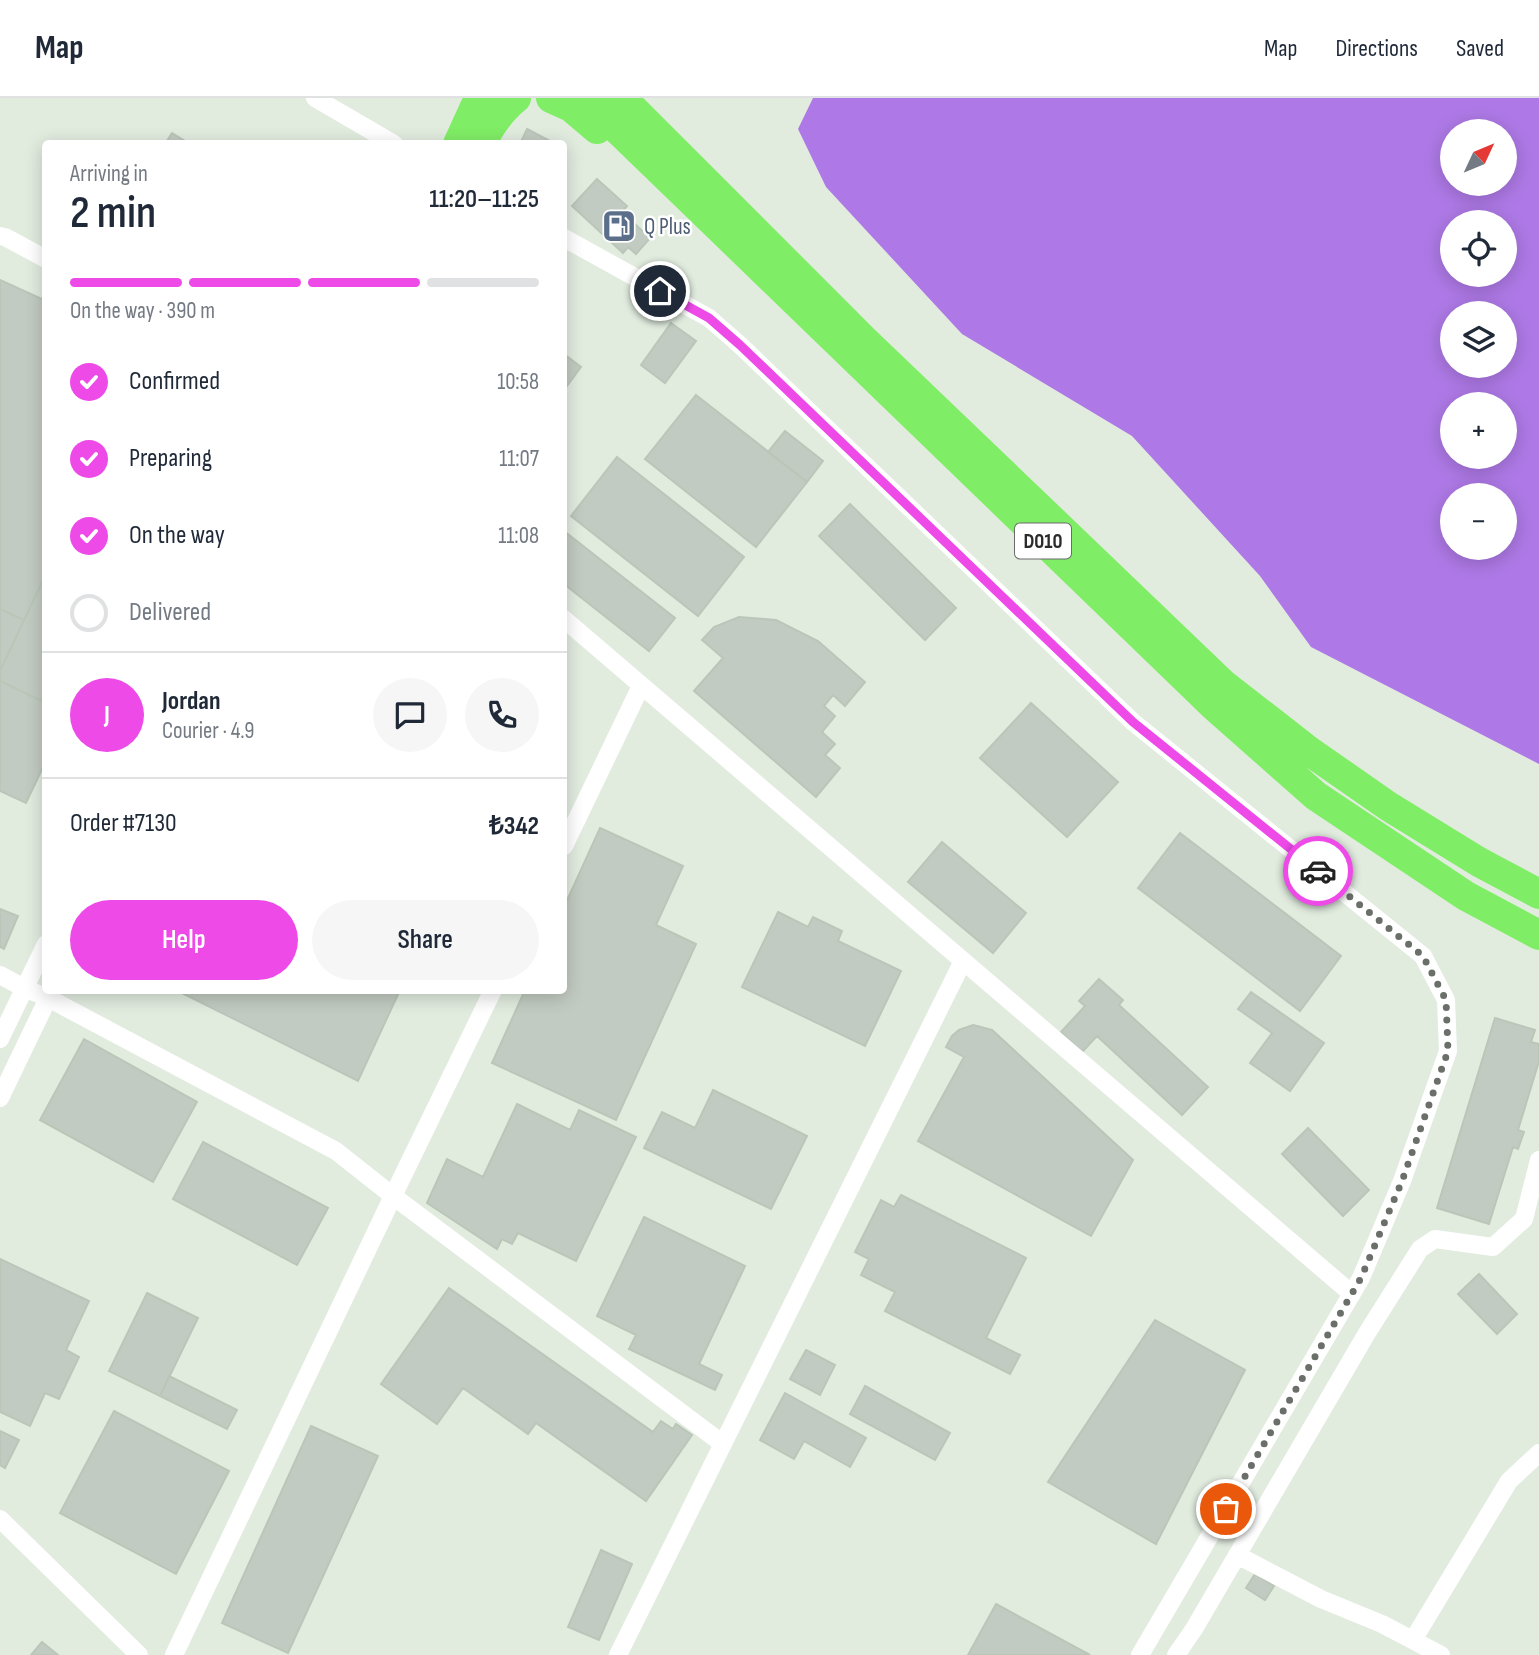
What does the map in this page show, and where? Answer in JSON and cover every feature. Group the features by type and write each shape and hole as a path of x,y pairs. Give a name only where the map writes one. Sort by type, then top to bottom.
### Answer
{"highway":[{"path":"443,140 460,98"},
{"path":"460,140 479,98"},
{"path":"470,140 488,98"},
{"path":"483,140 503,109 516,98"},
{"path":"551,98 571,107 608,139 677,207 765,273"},
{"name":"D010","path":"585,98 1214,706 1316,796 1466,896 1539,935"},
{"name":"D010","path":"622,98 864,340 1223,684 1309,751 1388,806 1479,862 1539,894"}],"street":[{"path":"315,98 387,140"},
{"path":"0,236 42,257"},
{"path":"567,240 709,318 1133,722 1423,956 1446,1000 1448,1051 1402,1181 1361,1278 1140,1655"},
{"path":"567,622 1352,1294"},
{"path":"567,840 641,686"},
{"path":"0,1039 42,952"},
{"path":"618,1655 963,961"},
{"path":"0,975 24,988 42,992"},
{"path":"0,1098 50,994 336,1151 723,1444"},
{"path":"174,1655 491,994"},
{"path":"1176,1655 1194,1629 1367,1333 1420,1249 1435,1239 1493,1247 1524,1219 1539,1160"},
{"path":"1413,1640 1509,1482 1539,1453"},
{"path":"0,1519 139,1655"},
{"path":"1237,1555 1321,1600 1382,1624 1441,1655"}],"shaded area":[{"path":"813,98 1539,98 1539,764 1311,647 1260,576 1132,436 962,334 826,187 798,129"}],"building":[{"path":"527,129 548,140 522,140"},
{"path":"172,133 183,140 168,140"},
{"path":"597,179 627,206 622,212 650,238 636,254 628,247 623,253 572,206"},
{"path":"0,280 42,299 42,582 24,620 0,609"},
{"path":"671,323 696,341 665,383 641,365"},
{"path":"567,356 581,367 567,386"},
{"path":"696,395 807,482 756,547 645,459"},
{"path":"785,431 823,461 807,482 768,452"},
{"path":"617,457 744,557 698,616 571,516"},
{"path":"850,504 956,608 925,640 819,536"},
{"path":"567,533 675,618 649,651 567,586"},
{"path":"42,582 42,701 0,681 0,671"},
{"path":"0,609 24,620 0,671"},
{"path":"739,617 776,620 818,641 865,682 845,706 833,695 824,706 835,716 822,732 835,744 825,755 840,768 816,797 694,691 723,658 702,640 714,627"},
{"path":"0,681 42,701 42,769 26,803 0,791"},
{"path":"1031,703 1118,782 1067,837 980,758"},
{"path":"600,828 683,866 656,925 696,944 616,1120 492,1063 523,994 567,994 567,900"},
{"path":"1180,833 1341,956 1300,1011 1138,888"},
{"path":"942,842 1026,913 993,953 908,882"},
{"path":"0,909 18,916 4,949 0,947"},
{"path":"778,912 808,927 813,917 842,931 838,941 901,971 865,1046 742,987"},
{"path":"1099,979 1123,1000 1119,1005 1208,1087 1182,1115 1097,1036 1082,1052 1061,1032 1085,1006 1079,1001"},
{"path":"1251,992 1324,1043 1290,1091 1250,1063 1272,1033 1238,1009"},
{"path":"184,994 398,994 358,1081"},
{"path":"1495,1018 1535,1030 1531,1042 1539,1044 1539,1061 1518,1130 1524,1132 1518,1149 1513,1147 1489,1224 1437,1208"},
{"path":"973,1025 992,1030 1133,1160 1091,1236 918,1141 964,1057 946,1047 959,1030"},
{"path":"84,1039 197,1102 153,1182 40,1120"},
{"path":"713,1090 807,1136 771,1209 644,1148 662,1112 695,1128"},
{"path":"517,1104 570,1130 579,1110 636,1137 576,1261 518,1233 512,1244 502,1239 497,1249 427,1203 447,1159 483,1177"},
{"path":"1308,1128 1369,1190 1343,1216 1282,1154"},
{"path":"203,1142 328,1208 297,1265 173,1199"},
{"path":"901,1195 1026,1258 986,1338 1020,1355 1010,1374 885,1311 895,1292 861,1275 869,1259 855,1252 881,1200 894,1207"},
{"path":"644,1217 745,1266 699,1364 722,1375 715,1390 629,1349 636,1335 597,1316"},
{"path":"0,1259 89,1301 66,1350 79,1357 59,1399 45,1393 30,1426 0,1412"},
{"path":"1479,1274 1517,1314 1497,1334 1458,1294"},
{"path":"449,1288 653,1432 661,1421 673,1429 676,1424 692,1435 646,1501 536,1423 528,1434 463,1388 437,1424 381,1384"},
{"path":"147,1293 198,1318 160,1396 109,1371"},
{"path":"1155,1320 1245,1370 1156,1544 1048,1482"},
{"path":"806,1350 835,1365 820,1395 790,1379"},
{"path":"169,1376 237,1410 227,1429 160,1396"},
{"path":"865,1386 950,1433 935,1460 850,1414"},
{"path":"785,1393 866,1438 850,1467 804,1441 794,1459 760,1440"},
{"path":"114,1411 229,1471 176,1574 60,1513"},
{"path":"311,1426 378,1456 288,1653 222,1623"},
{"path":"0,1431 19,1440 5,1468 0,1465"},
{"path":"601,1550 632,1564 599,1640 568,1627"},
{"path":"1255,1574 1274,1586 1265,1600 1246,1588"},
{"path":"996,1604 1090,1655 968,1655"},
{"path":"42,1642 58,1655 31,1655"}],"way so far":[{"path":"1226,1509 1361,1278 1402,1181 1448,1051 1446,1000 1423,956 1318,871"}],"place":[{"name":"Q Plus","path":"619,226"}],"route":[{"path":"660,291 709,318 740,345 1133,722 1318,871"}]}
